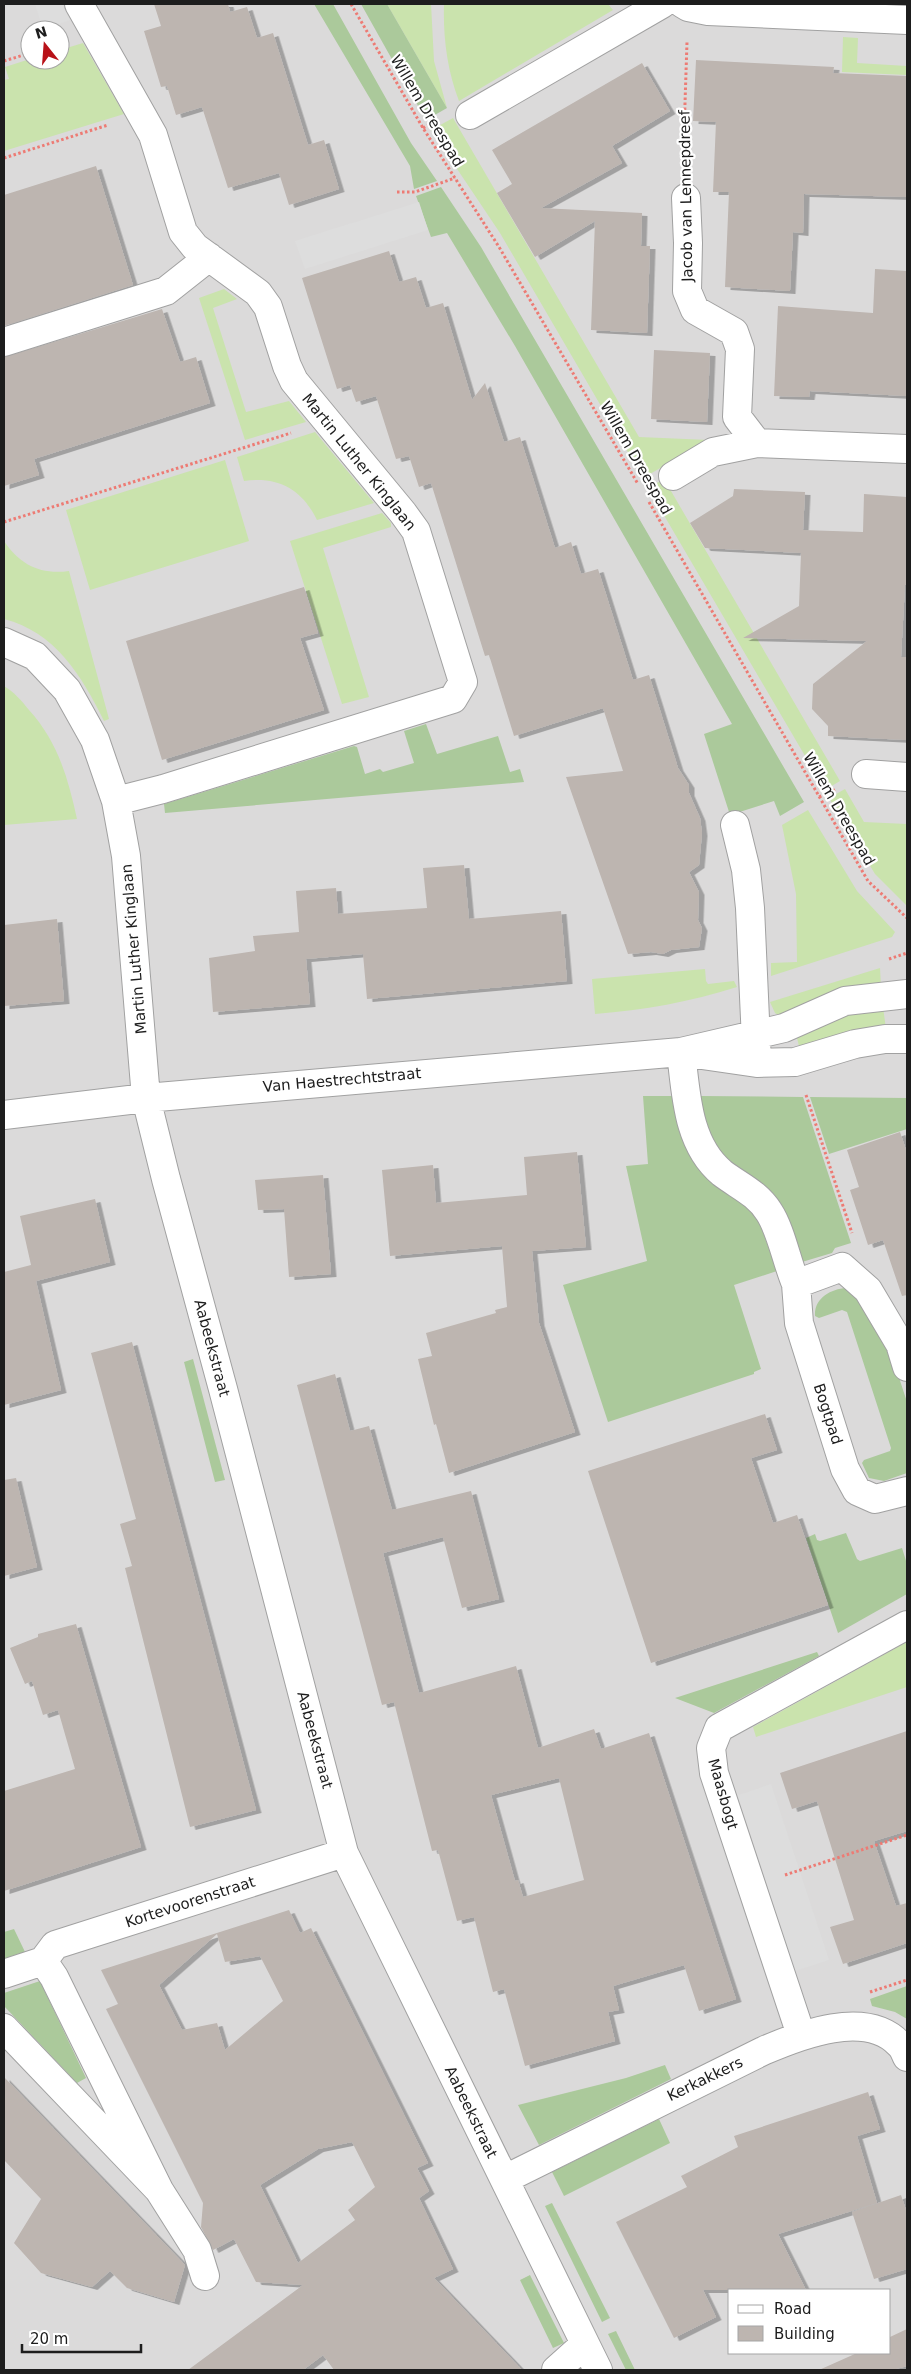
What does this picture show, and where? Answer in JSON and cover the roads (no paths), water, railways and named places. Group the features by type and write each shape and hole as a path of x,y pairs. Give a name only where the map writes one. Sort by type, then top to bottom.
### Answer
{"street":[{"name":"Martin Luther Kinglaan","path":"79,4 153,135 183,232 195,247 258,293 268,307 287,366 294,381 404,513 416,531 463,682 453,699 163,789 116,801"},
{"path":"470,115 677,5 708,10 907,20"},
{"name":"Jacob van Lennepdreef","path":"686,198 688,243 687,292 695,310 734,332 740,349 737,417 757,443"},
{"path":"4,342 166,291 209,258"},
{"path":"673,476 713,452 757,443 907,449"},
{"name":"Martin Luther Kinglaan","path":"4,642 35,656 67,690 95,740 116,801 126,856 146,1098"},
{"path":"866,774 907,776"},
{"path":"735,825 746,870 750,908 757,1063"},
{"name":"Van Haestrechtstraat","path":"4,1114 146,1098 681,1052 755,1033 784,1028 845,1001 907,994"},
{"name":"Van Haestrechtstraat","path":"681,1052 757,1063 795,1062 855,1044 884,1039 907,1039"},
{"name":"Bogtpad","path":"681,1052 686,1096 698,1143 711,1162 722,1173 758,1197 770,1213 796,1284 798,1323 845,1468 857,1491 875,1499 907,1491"},
{"name":"Aabeekstraat","path":"146,1098 344,1853 598,2370"},
{"path":"796,1284 842,1268 868,1290 896,1337 907,1367"},
{"name":"Maasbogt","path":"801,2035 714,1773 711,1748 719,1728 907,1625"},
{"name":"Kortevoorenstraat","path":"4,1974 43,1961 55,1945 344,1853"},
{"path":"43,1961 54,1977 160,2190 197,2250 204,2276"},
{"path":"4,2028 160,2190"},
{"name":"Kerkakkers","path":"505,2179 763,2050 801,2035 841,2028 868,2028 900,2044 907,2057"},
{"path":"556,2370 585,2344"}]}
